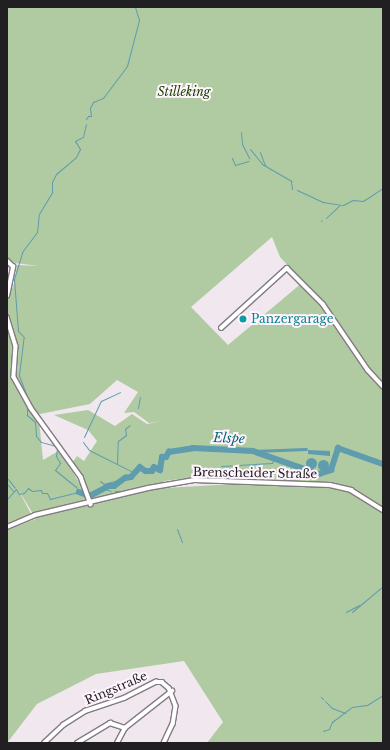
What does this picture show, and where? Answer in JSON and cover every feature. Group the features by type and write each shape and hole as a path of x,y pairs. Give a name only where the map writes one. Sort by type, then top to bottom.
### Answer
{"street":[{"path":"7,261 13,267 7,296"},
{"path":"221,328 287,268 323,304 368,370 383,386"},
{"path":"7,317 16,346 13,375 31,408 80,477 89,495 91,504"},
{"name":"Brenscheider Straße","path":"7,527 35,515 91,504 148,488 195,480 330,485 351,490 383,510"},
{"name":"Ringstraße","path":"44,743 63,725 85,711 124,698 152,683 162,682 172,691"},
{"path":"117,743 125,728 144,710 172,691 176,711 164,743"},
{"path":"77,743 110,723 125,728"}],"green space":[{"name":"Stilleking","path":"7,7 383,7 383,743 207,743 223,722 184,661 96,674 37,704 7,743 7,530 36,519 18,489 31,514 7,525 7,322 16,346 12,375 32,408 15,377 18,345 7,315 7,299 14,284 17,265 39,266 15,263 7,259","holes":["272,237 280,257 303,282 228,345 191,307","117,380 138,392 124,413 134,412 149,423 162,421 147,424 132,414 115,426 88,410 54,415 88,430 97,441 84,461 77,456 72,463 89,491 85,493 60,450 43,460 39,420 34,412 40,414 90,404","196,477 235,480 234,484 165,488 164,481"]}],"water":[{"path":"308,450 330,451 330,456 308,454"},
{"path":"309,458 313,458 315,459 315,467 309,468 306,465 306,461"},
{"path":"321,460 325,460 327,461 327,469 321,470 318,467 318,463"}],"waterway":[{"path":"86,119 88,116 91,116 90,108 93,102 103,98 127,66 139,20 135,7"},
{"path":"28,399 19,375 24,337 18,331 14,279 22,252 37,232 39,214 52,192 52,182 56,174 76,157 80,149 75,141 83,137 86,124"},
{"path":"241,132 242,144 249,158"},
{"path":"250,149 262,164 291,181 292,189"},
{"path":"260,152 265,166"},
{"path":"232,158 235,165 248,161"},
{"path":"297,190 323,202 343,205 353,200 363,201 383,188"},
{"path":"326,218 339,206"},
{"path":"84,437 101,401 120,392"},
{"path":"138,408 140,397"},
{"path":"7,499 16,489 19,494 24,493 28,488 32,491 41,490 42,493 47,493 50,499 79,492 76,487 55,470 60,463 56,456 56,446 41,442 36,436 35,422 27,415 27,408"},
{"path":"117,464 118,441 126,435 125,429 130,425"},
{"path":"83,442 89,450 135,473"},
{"name":"Elspe","path":"79,492 90,496 109,486 114,486 125,478 131,477 140,467 146,471 152,471 154,467 160,470 162,457 166,457 169,452 193,448 253,451 319,474 331,470 338,448 383,464"},
{"path":"253,451 306,449"},
{"path":"221,466 272,463 274,459"},
{"path":"100,481 104,484 125,478"},
{"path":"8,479 15,488"},
{"path":"7,484 13,491"},
{"name":"Elspe","path":"105,489 111,491"},
{"path":"115,491 123,491"},
{"path":"177,529 182,542"},
{"path":"352,612 383,586"},
{"path":"346,612 359,605"},
{"path":"323,731 329,729 332,722 352,707 367,705 383,695"},
{"path":"325,701 332,708 345,713"}],"place":[{"name":"Panzergarage","path":"243,319"}]}
